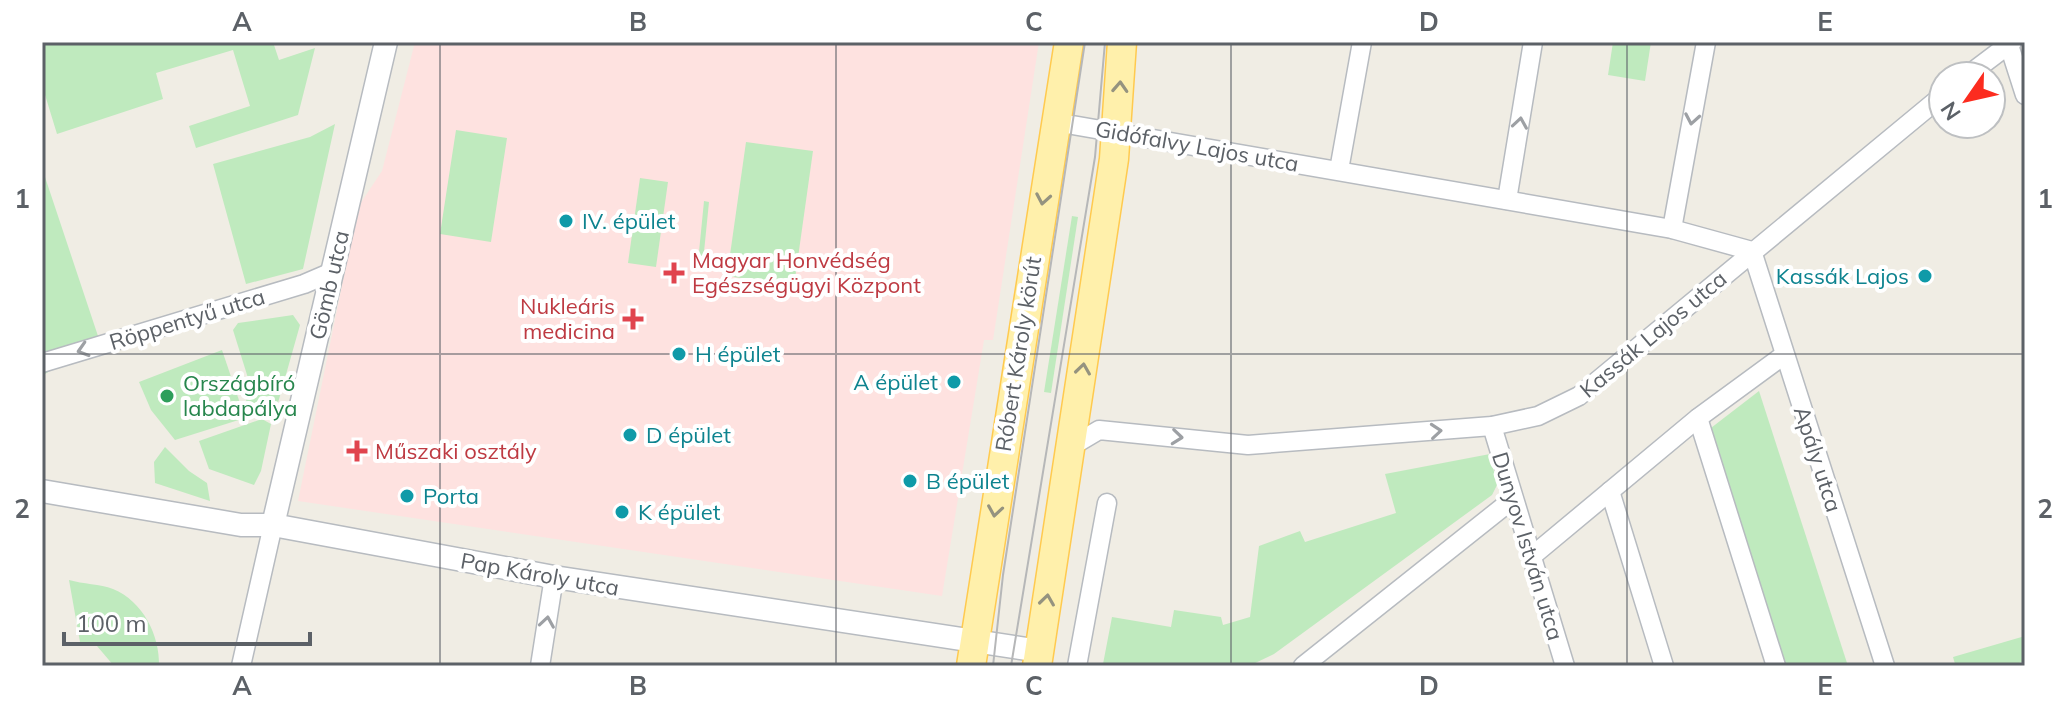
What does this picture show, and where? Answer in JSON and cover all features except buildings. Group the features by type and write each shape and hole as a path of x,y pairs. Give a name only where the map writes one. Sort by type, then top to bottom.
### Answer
{"main road":[{"name":"Róbert Károly körút","path":"973,655 1069,42"},
{"path":"1038,659 1118,132 1122,42"}],"street":[{"path":"1339,170 1362,42"},
{"path":"1507,200 1533,42"},
{"path":"1672,229 1706,42"},
{"path":"1987,60 2010,42 2025,95"},
{"name":"Gömb utca","path":"241,666 385,44"},
{"name":"Kassák Lajos utca","path":"1072,446 1099,430 1248,445 1492,426 1538,416 1579,396 1927,108"},
{"name":"Gidófalvy Lajos utca","path":"1055,122 1672,229 1752,251"},
{"name":"Apály utca","path":"1752,251 1885,666"},
{"name":"Röppentyű utca","path":"42,363 304,284 332,272"},
{"path":"1531,557 1698,418 1784,355"},
{"path":"1698,418 1776,666"},
{"name":"Dunyov István utca","path":"1492,426 1565,666"},
{"name":"Pap Károly utca","path":"42,491 226,523 273,525 973,655 1038,659"},
{"path":"1610,491 1664,666"},
{"path":"1303,666 1513,499"},
{"path":"1077,666 1107,503"},
{"path":"540,666 554,577"}],"shaded area":[{"name":"Magyar Honvédség Egészségügyi Központ","path":"415,42 1039,42 993,340 984,340 942,596 298,501 358,207 382,171"}],"green space":[{"path":"42,42 273,42 279,60 315,48 298,115 196,148 189,126 250,106 233,50 156,73 163,99 57,134 42,85"},
{"path":"1613,42 1651,42 1645,81 1608,75"},
{"path":"335,124 303,269 246,284 213,164 310,137"},
{"path":"456,130 507,138 491,242 440,234"},
{"path":"746,142 813,151 794,286 727,276"},
{"path":"42,168 99,339 42,376"},
{"path":"640,178 668,182 656,267 628,263"},
{"path":"704,201 709,202 703,262 698,262"},
{"path":"1072,216 1078,217 1051,393 1044,392"},
{"path":"293,315 300,325 274,417 249,411 245,396 253,394 233,330 238,323"},
{"path":"222,350 245,418 175,440 151,410 139,382"},
{"path":"1759,391 1848,666 1782,666 1707,431"},
{"path":"262,419 271,424 261,471 254,485 209,469 199,441"},
{"path":"165,447 189,471 207,483 210,501 155,483 154,462"},
{"path":"1490,454 1497,485 1492,495 1274,654 1249,666 1103,664 1112,617 1171,627 1174,610 1221,617 1223,625 1250,617 1259,546 1300,531 1305,542 1396,513 1385,474"},
{"path":"69,580 113,589 133,602 153,632 159,666 114,666 97,646 80,642"},
{"path":"2025,636 2025,661 2010,666 1950,666 1955,664 1953,657"}],"tram line":[{"path":"993,666 1003,575 1085,42"},
{"path":"1011,666 1095,157 1105,42"}],"place":[{"name":"IV. épület","path":"566,221"},
{"name":"Magyar Honvédség Egészségügyi Központ","path":"674,273"},
{"name":"Kassák Lajos","path":"1925,276"},
{"name":"Nukleáris medicina","path":"633,319"},
{"name":"H épület","path":"679,354"},
{"name":"A épület","path":"954,382"},
{"name":"Országbíró labdapálya","path":"167,396"},
{"name":"D épület","path":"630,435"},
{"name":"Műszaki osztály","path":"357,451"},
{"name":"B épület","path":"910,481"},
{"name":"Porta","path":"407,496"},
{"name":"K épület","path":"622,512"}]}
